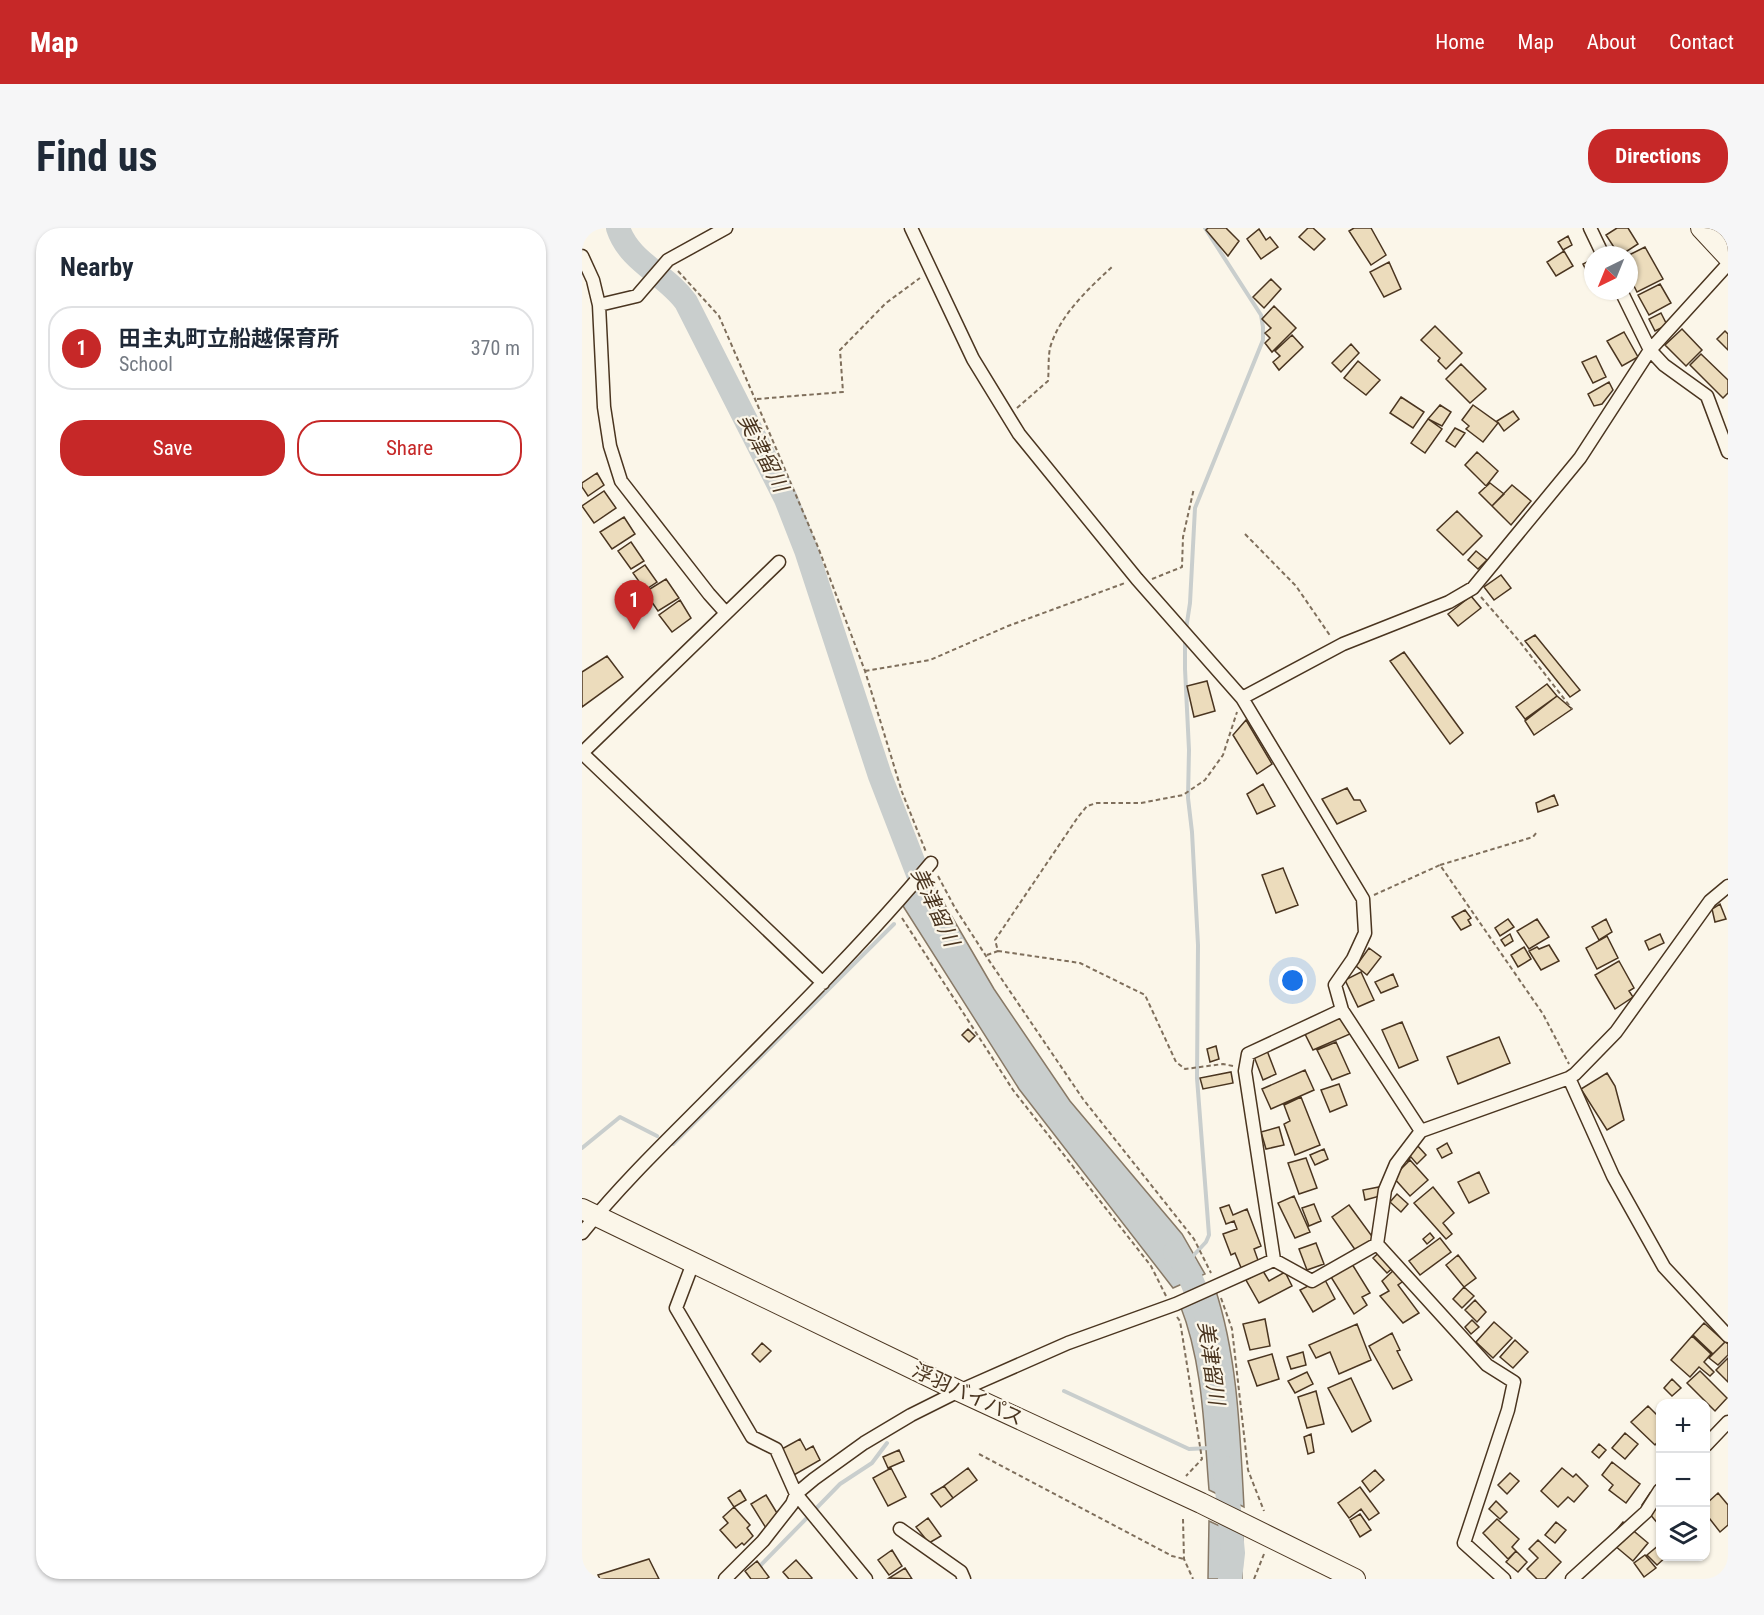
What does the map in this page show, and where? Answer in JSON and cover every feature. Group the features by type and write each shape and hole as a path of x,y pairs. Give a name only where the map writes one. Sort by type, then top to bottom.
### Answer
{"highway":[{"path":"1701,228 1728,257"},
{"name":"浮羽バイパス","path":"589,1212 959,1390 1201,1503 1355,1579"}],"street":[{"path":"599,305 637,296 668,260 726,228"},
{"path":"911,228 973,359 1019,434 1139,581 1242,698 1363,899 1365,933 1353,959 1335,985 1342,1010 1421,1131"},
{"path":"1590,228 1599,246"},
{"path":"582,256 593,280 599,305 606,416 610,446 621,481 726,613"},
{"path":"1242,698 1338,647 1449,602 1473,588 1580,458 1650,351 1728,264"},
{"path":"1625,300 1650,351 1664,365 1707,396 1728,452"},
{"path":"779,562 582,753 823,983"},
{"path":"582,1233 589,1212 615,1194 823,983 895,907 931,863"},
{"path":"1377,1244 1385,1191 1396,1164 1421,1131 1572,1076 1616,1032 1710,902 1728,886"},
{"path":"1274,1260 1246,1070 1248,1054 1342,1010"},
{"path":"1572,1076 1613,1176 1664,1267 1728,1336"},
{"path":"1274,1260 1312,1281 1377,1244"},
{"path":"1377,1244 1487,1365 1514,1382 1508,1410 1464,1542 1504,1579"},
{"path":"725,1579 764,1540 792,1504 796,1494 864,1443 911,1415 959,1390 1068,1343 1174,1305 1274,1260"},
{"path":"693,1263 676,1308 752,1437 776,1449 796,1494 866,1579"},
{"path":"1710,1440 1728,1422"},
{"path":"1572,1579 1646,1512 1656,1496"},
{"path":"900,1528 961,1572 964,1579"}],"path":[{"path":"668,260 719,316 818,548 865,671 902,792 931,863 955,908 1083,1099 1194,1239 1217,1284 1232,1329 1248,1470 1264,1511"},
{"path":"1008,416 1048,381 1050,348 1062,322 1087,290 1112,267"},
{"path":"755,399 843,392 840,350 885,303 930,271"},
{"path":"865,671 930,660 1008,626 1182,567 1183,537 1194,488"},
{"path":"1245,534 1296,586 1338,647"},
{"path":"1473,588 1520,642 1572,709"},
{"path":"998,951 995,940 1087,806 1097,803 1141,803 1183,795 1204,780 1223,755 1242,698"},
{"path":"1363,899 1440,865 1533,837 1537,832"},
{"path":"1440,865 1543,1014 1572,1076"},
{"path":"895,907 1013,1090 1151,1266 1174,1305 1180,1321 1202,1459 1186,1476"},
{"path":"986,956 998,951 1080,963 1145,995 1176,1062 1185,1069 1223,1064 1246,1070"},
{"path":"979,1454 1172,1556 1184,1558"},
{"path":"1183,1519 1184,1558 1193,1579"},
{"path":"1254,1579 1264,1554"}],"water":[{"path":"927,874 994,989 1070,1101 1182,1234 1205,1274 1173,1288 1019,1089 903,906"},
{"path":"1215,1288 1229,1341 1237,1396 1244,1507 1209,1490 1198,1373 1188,1327 1180,1305"},
{"path":"1209,1521 1243,1537 1242,1579 1208,1579"}],"building":[{"path":"1226,228 1239,241 1228,256 1206,230"},
{"path":"1308,228 1313,228 1325,239 1314,250 1299,237"},
{"path":"1354,228 1371,228 1386,255 1371,265 1349,231"},
{"path":"1617,228 1628,228 1638,244 1613,246 1606,235"},
{"path":"1259,229 1266,240 1270,237 1278,247 1261,259 1247,239"},
{"path":"1568,236 1572,245 1563,250 1558,242"},
{"path":"1645,247 1663,279 1638,292 1638,250"},
{"path":"1564,251 1573,266 1556,276 1547,262"},
{"path":"1389,262 1401,289 1384,297 1370,272"},
{"path":"1271,279 1281,289 1264,308 1253,297"},
{"path":"1660,284 1671,303 1649,315 1638,295"},
{"path":"1274,306 1296,328 1272,352 1265,343 1270,338 1265,333 1271,328 1262,319"},
{"path":"1661,313 1667,325 1655,331 1649,319"},
{"path":"1435,326 1462,353 1446,369 1438,361 1440,358 1421,340"},
{"path":"1682,329 1702,350 1686,366 1665,345"},
{"path":"1725,331 1728,334 1728,350 1717,339"},
{"path":"1624,332 1638,357 1622,366 1607,341"},
{"path":"1292,335 1303,347 1279,370 1273,362 1280,356 1275,351"},
{"path":"1351,344 1359,353 1341,372 1332,363"},
{"path":"1701,354 1728,380 1728,393 1723,398 1690,365"},
{"path":"1596,356 1606,377 1593,383 1582,362"},
{"path":"1358,361 1380,380 1366,395 1344,378"},
{"path":"1461,364 1486,389 1470,403 1446,379"},
{"path":"1609,382 1613,390 1602,404 1594,406 1588,394"},
{"path":"1401,397 1424,412 1413,428 1390,413"},
{"path":"1440,405 1451,412 1442,426 1428,419"},
{"path":"1473,405 1498,423 1483,442 1466,429 1469,426 1462,420"},
{"path":"1513,411 1519,419 1504,431 1497,421"},
{"path":"1428,419 1442,429 1425,453 1411,443"},
{"path":"1455,428 1465,433 1455,447 1446,441"},
{"path":"1477,452 1498,471 1486,486 1465,465"},
{"path":"597,473 604,485 588,496 582,483"},
{"path":"1490,483 1504,494 1492,506 1479,493"},
{"path":"1512,485 1531,501 1511,525 1492,506"},
{"path":"604,491 616,508 594,523 582,506"},
{"path":"1457,511 1482,536 1463,555 1437,530"},
{"path":"624,517 635,534 612,549 600,532"},
{"path":"631,542 644,561 631,569 618,551"},
{"path":"1476,551 1487,560 1478,569 1468,560"},
{"path":"645,565 657,582 645,590 633,573"},
{"path":"1501,575 1511,588 1494,600 1484,587"},
{"path":"666,579 679,598 658,611 645,592"},
{"path":"1471,596 1481,608 1458,626 1448,614"},
{"path":"680,600 691,618 672,632 659,615"},
{"path":"1535,635 1580,690 1570,697 1525,641"},
{"path":"1404,652 1463,733 1450,744 1390,661"},
{"path":"607,656 623,677 582,707 582,672"},
{"path":"1207,681 1215,711 1194,717 1187,686"},
{"path":"1547,684 1557,696 1525,719 1516,707"},
{"path":"1557,696 1572,709 1534,735 1525,721"},
{"path":"1246,720 1272,764 1257,774 1233,735"},
{"path":"1263,784 1275,806 1257,814 1247,794"},
{"path":"1347,788 1354,800 1360,800 1366,811 1337,824 1322,799"},
{"path":"1554,795 1558,805 1538,812 1536,803"},
{"path":"1283,868 1298,905 1276,913 1262,875"},
{"path":"1720,904 1726,919 1715,922 1712,909"},
{"path":"1465,910 1471,918 1468,920 1471,925 1461,930 1452,917"},
{"path":"1508,919 1514,927 1500,936 1495,928"},
{"path":"1537,919 1549,937 1529,949 1517,931"},
{"path":"1606,919 1612,932 1599,940 1592,927"},
{"path":"1510,934 1513,941 1505,946 1501,940"},
{"path":"1660,934 1664,943 1649,950 1645,941"},
{"path":"1607,936 1618,958 1597,969 1586,948"},
{"path":"1549,945 1559,961 1541,970 1529,951"},
{"path":"1524,947 1531,959 1518,967 1511,955"},
{"path":"1369,948 1381,957 1367,975 1356,966"},
{"path":"1619,961 1634,988 1629,991 1633,997 1615,1009 1595,975"},
{"path":"1361,972 1374,1000 1358,1007 1345,980"},
{"path":"1393,974 1398,986 1381,993 1375,982"},
{"path":"1338,1012 1350,1034 1313,1050 1302,1028"},
{"path":"1402,1022 1418,1060 1399,1068 1382,1030"},
{"path":"968,1029 975,1036 969,1042 962,1035"},
{"path":"1499,1037 1510,1063 1458,1084 1447,1057"},
{"path":"1336,1042 1350,1073 1332,1080 1317,1050"},
{"path":"1216,1046 1219,1059 1210,1062 1207,1049"},
{"path":"1266,1048 1276,1074 1263,1080 1253,1054"},
{"path":"1305,1070 1314,1090 1271,1109 1262,1089"},
{"path":"1231,1072 1233,1083 1203,1089 1200,1078"},
{"path":"1607,1073 1615,1086 1624,1120 1607,1130 1581,1089"},
{"path":"1339,1084 1347,1105 1330,1112 1321,1090"},
{"path":"1301,1097 1320,1145 1295,1155 1284,1124 1290,1121 1284,1105"},
{"path":"1279,1127 1284,1145 1266,1149 1261,1132"},
{"path":"1447,1143 1452,1153 1442,1158 1437,1149"},
{"path":"1416,1144 1426,1155 1417,1164 1411,1157 1407,1161 1402,1156"},
{"path":"1324,1149 1328,1159 1315,1165 1310,1155"},
{"path":"1306,1158 1317,1188 1299,1194 1288,1163"},
{"path":"1410,1160 1428,1180 1410,1196 1393,1177"},
{"path":"1479,1172 1489,1193 1469,1203 1458,1182"},
{"path":"1379,1187 1380,1196 1365,1200 1363,1190"},
{"path":"1433,1187 1454,1213 1443,1223 1452,1234 1446,1239 1414,1203"},
{"path":"1397,1194 1408,1204 1401,1212 1390,1202"},
{"path":"1294,1196 1310,1232 1295,1238 1278,1203"},
{"path":"1314,1204 1321,1221 1309,1226 1302,1208"},
{"path":"1229,1205 1233,1215 1247,1209 1261,1246 1254,1249 1259,1263 1242,1270 1235,1253 1231,1255 1223,1234 1237,1229 1234,1221 1226,1224 1220,1208"},
{"path":"1349,1205 1374,1239 1356,1251 1332,1217"},
{"path":"1430,1233 1434,1238 1427,1244 1423,1239"},
{"path":"1440,1238 1451,1252 1420,1275 1409,1261"},
{"path":"1316,1243 1324,1264 1307,1270 1299,1249"},
{"path":"1382,1250 1395,1266 1387,1273 1373,1258"},
{"path":"1458,1255 1476,1278 1464,1287 1446,1265"},
{"path":"1352,1264 1370,1293 1362,1297 1367,1305 1354,1314 1331,1277"},
{"path":"1395,1269 1405,1280 1398,1285 1419,1313 1403,1323 1380,1296 1389,1291 1382,1281"},
{"path":"1263,1271 1269,1281 1285,1272 1292,1286 1259,1303 1246,1280"},
{"path":"1324,1278 1335,1299 1313,1312 1300,1290"},
{"path":"1464,1287 1474,1296 1462,1308 1453,1299"},
{"path":"1475,1300 1486,1312 1477,1322 1465,1310"},
{"path":"1265,1319 1270,1346 1250,1350 1243,1324"},
{"path":"1472,1320 1479,1327 1471,1334 1465,1327"},
{"path":"1494,1322 1512,1338 1493,1358 1476,1342"},
{"path":"1704,1323 1725,1342 1713,1354 1693,1335"},
{"path":"1357,1324 1371,1360 1339,1374 1330,1352 1316,1358 1309,1345"},
{"path":"1392,1333 1400,1350 1397,1351 1412,1380 1393,1389 1369,1346"},
{"path":"1692,1336 1711,1354 1704,1362 1714,1372 1710,1376 1699,1367 1690,1377 1671,1360"},
{"path":"1515,1340 1528,1352 1513,1368 1500,1357"},
{"path":"1725,1342 1728,1344 1728,1355 1718,1365 1709,1358"},
{"path":"762,1343 771,1351 760,1362 752,1354"},
{"path":"1303,1352 1306,1365 1291,1369 1287,1357"},
{"path":"1272,1354 1279,1379 1257,1386 1248,1361"},
{"path":"1728,1358 1728,1382 1716,1370"},
{"path":"1700,1371 1727,1398 1715,1411 1710,1406 1710,1399 1703,1399 1687,1383"},
{"path":"1307,1372 1313,1384 1295,1393 1288,1381"},
{"path":"1351,1378 1371,1421 1352,1432 1328,1388"},
{"path":"1672,1379 1681,1388 1672,1396 1664,1388"},
{"path":"1316,1391 1324,1424 1307,1428 1298,1397"},
{"path":"1648,1406 1656,1414 1655,1445 1631,1422"},
{"path":"1625,1433 1638,1444 1625,1459 1612,1448"},
{"path":"1311,1434 1314,1452 1308,1454 1304,1437"},
{"path":"800,1439 806,1450 813,1446 820,1460 794,1475 780,1450"},
{"path":"1599,1444 1606,1450 1599,1458 1592,1452"},
{"path":"899,1450 904,1461 888,1468 883,1457"},
{"path":"1612,1462 1640,1484 1626,1503 1609,1490 1613,1485 1602,1475"},
{"path":"891,1468 906,1497 888,1506 873,1478"},
{"path":"968,1468 977,1480 953,1498 944,1486"},
{"path":"1562,1468 1573,1477 1576,1474 1588,1486 1574,1502 1568,1497 1558,1507 1541,1491"},
{"path":"1375,1470 1384,1480 1370,1492 1362,1481"},
{"path":"1510,1473 1519,1481 1507,1494 1498,1485"},
{"path":"944,1486 953,1498 941,1507 931,1494"},
{"path":"1360,1487 1379,1513 1369,1520 1361,1509 1349,1518 1338,1503"},
{"path":"740,1490 746,1500 734,1507 728,1498"},
{"path":"1650,1493 1656,1500 1656,1521 1642,1505"},
{"path":"1718,1493 1728,1505 1728,1525 1720,1532 1710,1519 1710,1500"},
{"path":"766,1495 777,1513 766,1528 751,1504"},
{"path":"1496,1501 1507,1512 1500,1519 1489,1509"},
{"path":"734,1507 750,1525 747,1528 753,1536 744,1545 742,1543 736,1548 720,1530 728,1523 723,1517"},
{"path":"1360,1514 1371,1530 1360,1537 1350,1520"},
{"path":"928,1518 941,1536 929,1543 916,1527"},
{"path":"1497,1519 1519,1539 1512,1547 1516,1551 1508,1559 1483,1533"},
{"path":"1556,1522 1566,1530 1555,1543 1545,1535"},
{"path":"1623,1522 1648,1543 1633,1561 1608,1540"},
{"path":"1538,1540 1561,1562 1545,1579 1537,1579 1527,1569 1538,1558 1529,1549"},
{"path":"1656,1548 1656,1561 1661,1561 1657,1565 1647,1555"},
{"path":"892,1550 902,1566 889,1575 878,1560"},
{"path":"1516,1551 1527,1562 1518,1572 1506,1562"},
{"path":"1645,1555 1656,1568 1644,1577 1634,1563"},
{"path":"649,1559 659,1579 600,1579 598,1575"},
{"path":"796,1560 811,1579 789,1579 783,1572"},
{"path":"757,1561 769,1577 766,1579 751,1579 745,1571"},
{"path":"905,1568 912,1579 889,1578"}],"waterway":[{"name":"美津留川","path":"618,228 630,250 678,292 686,302 786,499 806,550 880,776 928,900"},
{"path":"1186,629 1190,603 1195,508 1263,340 1261,315 1205,228"},
{"path":"1185,639 1189,750 1188,798 1198,945 1197,1078 1209,1235 1206,1242 1192,1257"},
{"path":"673,1144 894,924"},
{"path":"582,1148 620,1117 657,1136"},
{"name":"美津留川","path":"1175,1252 1185,1265 1207,1317"},
{"path":"1064,1391 1189,1449 1210,1448"},
{"path":"758,1568 840,1484 872,1463 887,1443"},
{"name":"美津留川","path":"1225,1468 1233,1553 1230,1579"}],"place":[{"name":"田主丸町立船越保育所","path":"634,630"}]}
